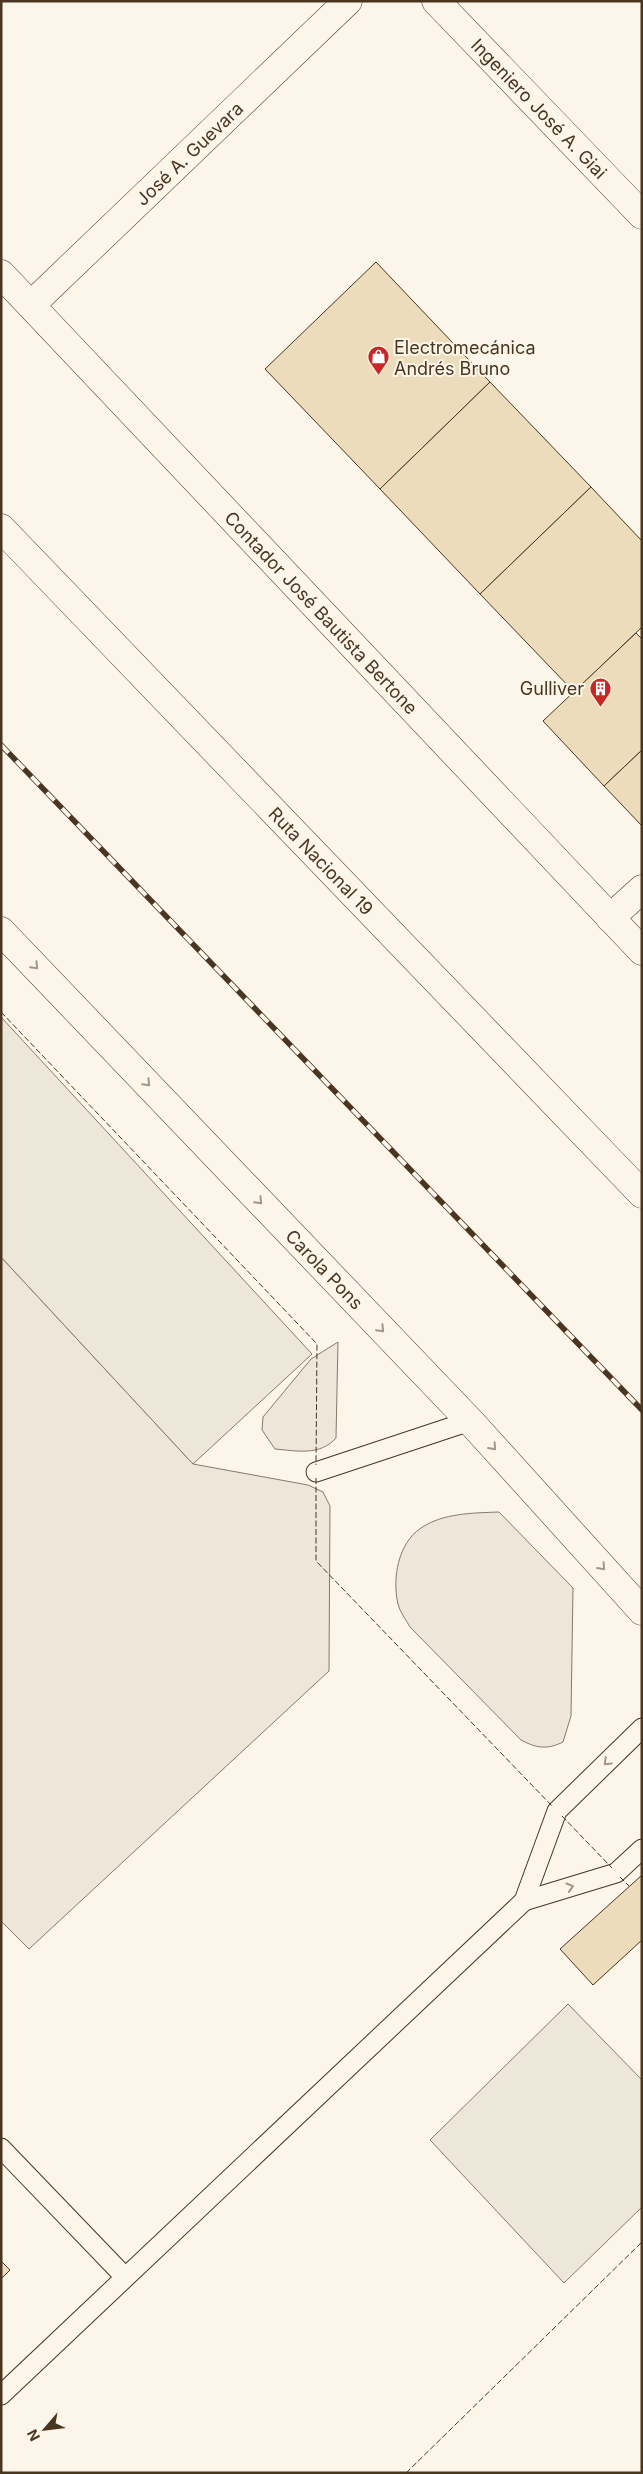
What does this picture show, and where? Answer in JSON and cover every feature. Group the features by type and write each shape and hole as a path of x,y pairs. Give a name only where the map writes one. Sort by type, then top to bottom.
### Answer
{"main road":[{"name":"José A. Guevara","path":"31,305 348,1"},
{"name":"Ingeniero José A. Giai","path":"436,1 642,215"},
{"name":"Contador José Bautista Bertone","path":"1,274 642,951"},
{"name":"Ruta Nacional 19","path":"1,528 642,1194"},
{"path":"610,918 642,889"},
{"name":"Carola Pons","path":"1,931 470,1421 642,1611"}],"lane":[{"path":"316,1472 470,1421"},
{"path":"524,1901 557,1811 642,1728"},
{"path":"1,2395 524,1901 616,1873 642,1848"},
{"path":"1,2148 126,2277"}],"shaded area":[{"path":"1,1017 312,1354 193,1464 1,1257"},
{"path":"1,1257 193,1464 308,1485 323,1492 330,1506 329,1671 29,1949 1,1921"},
{"path":"338,1342 336,1438 323,1448 315,1450 275,1449 262,1430 263,1417 311,1359"},
{"path":"499,1512 573,1588 571,1716 563,1742 552,1746 542,1747 521,1740 410,1627 398,1604 396,1584 399,1562 402,1552 413,1535 421,1528 439,1519"},
{"path":"568,2004 642,2080 642,2207 564,2283 430,2140"}],"building":[{"name":"Electromecánica Andrés Bruno","path":"376,262 490,382 380,489 265,369"},
{"path":"490,382 591,487 480,594 380,489"},
{"path":"591,487 642,541 642,627 574,692 480,594"},
{"name":"Gulliver","path":"636,633 642,639 642,750 604,786 543,721"},
{"path":"642,750 642,826 604,786"},
{"path":"642,1875 642,1940 593,1985 560,1949"},
{"path":"1,2261 10,2270 1,2279"}],"railway":[{"path":"1,745 642,1410"}],"fence":[{"path":"1,1012 317,1344 316,1465"},
{"path":"316,1478 316,1561 553,1807"},
{"path":"562,1816 612,1868"},
{"path":"620,1877 629,1886"},
{"path":"406,2473 642,2242"}],"place":[{"name":"Electromecánica Andrés Bruno","path":"378,376"},
{"name":"Gulliver","path":"600,707"}]}
